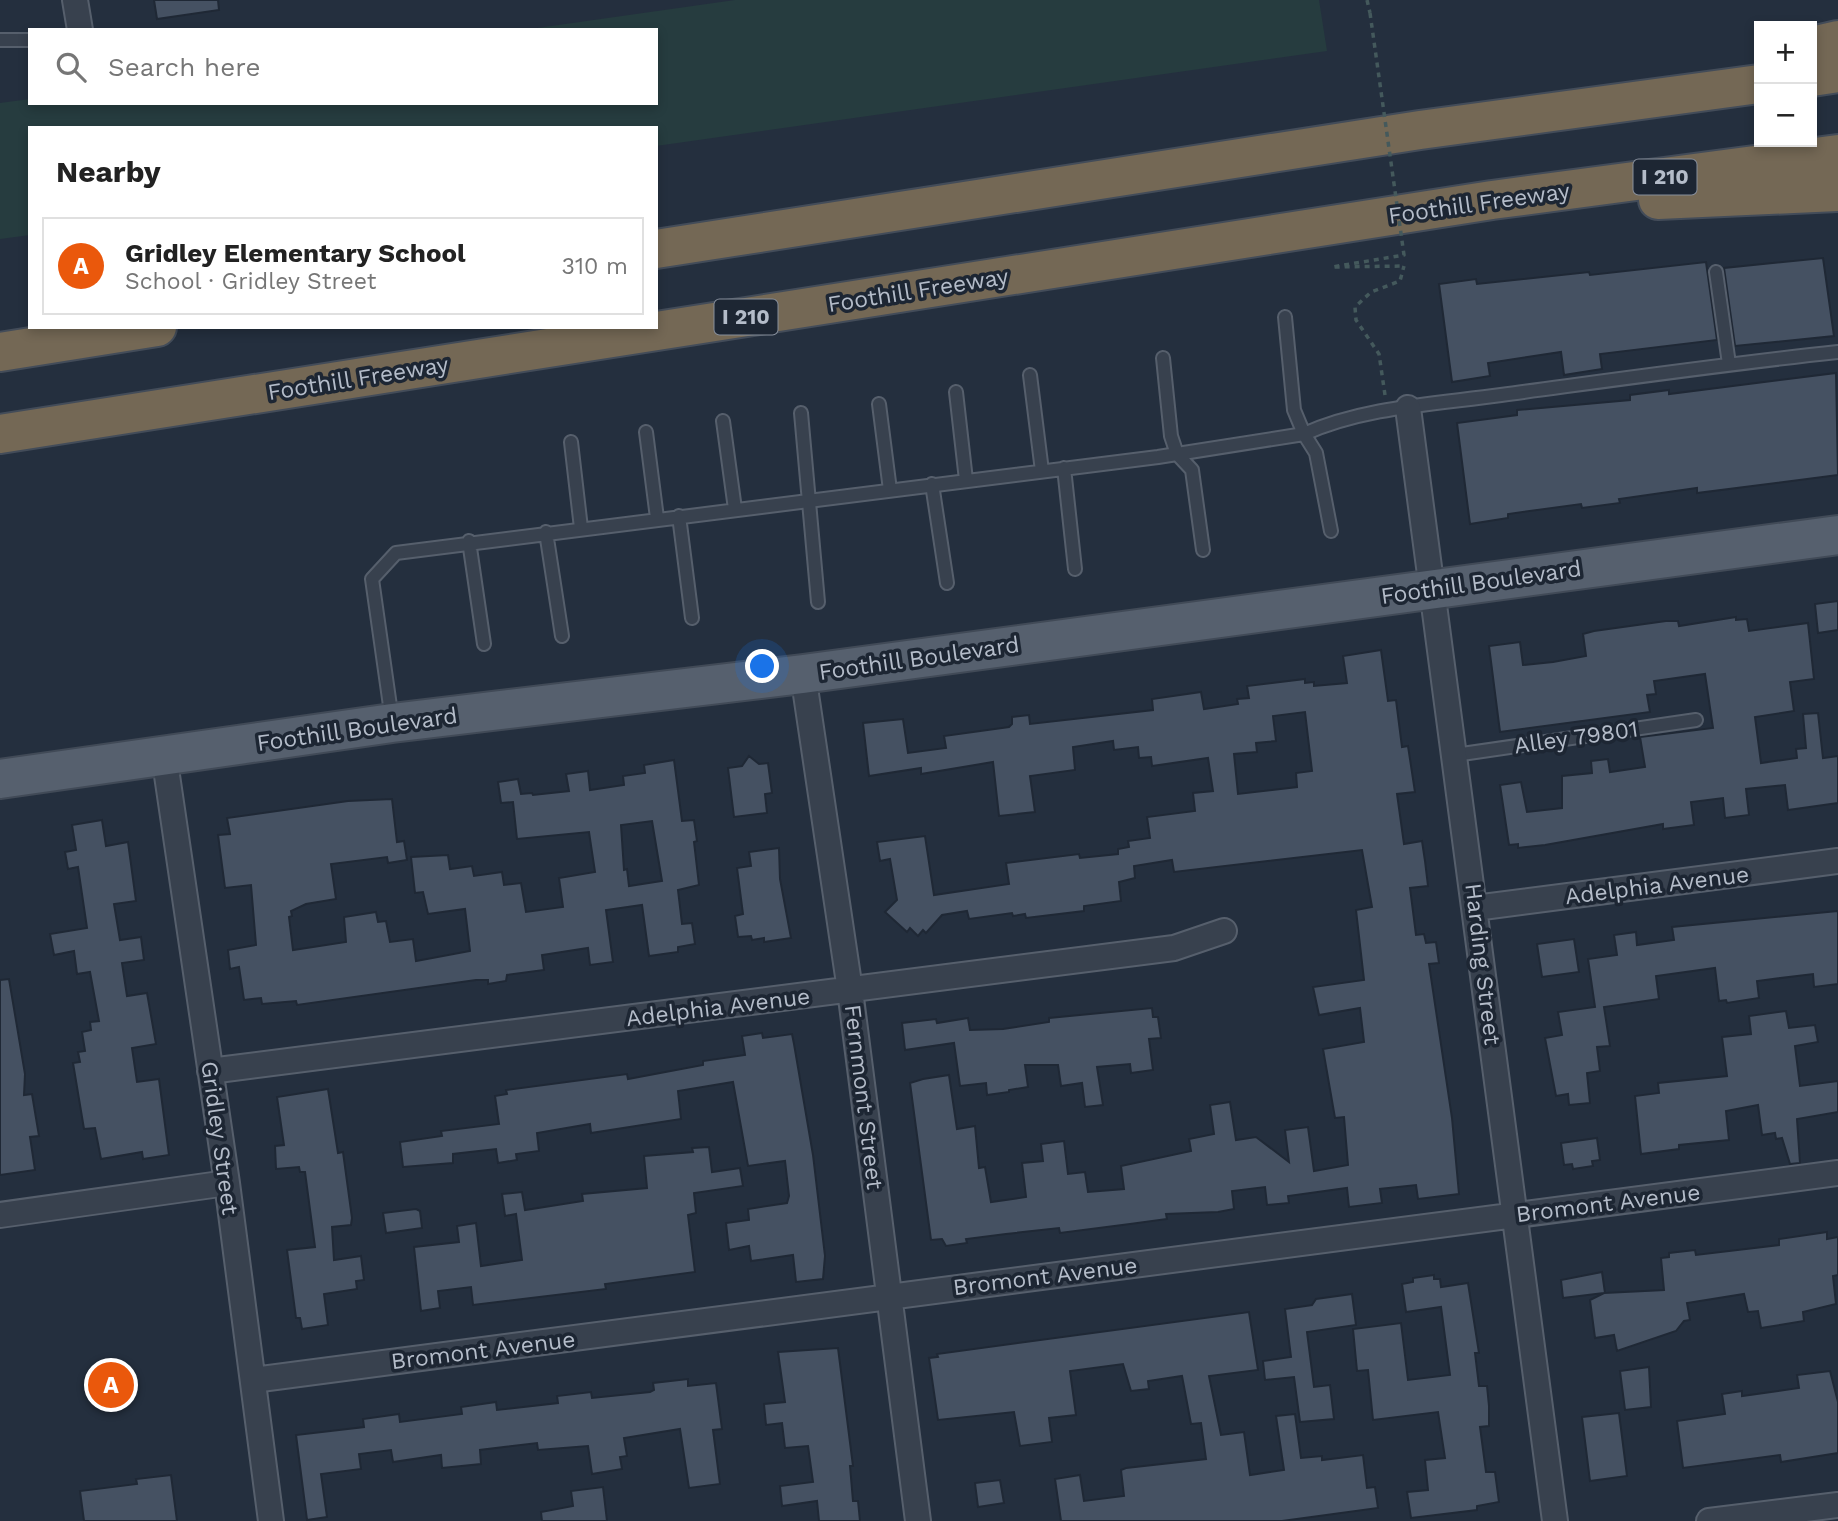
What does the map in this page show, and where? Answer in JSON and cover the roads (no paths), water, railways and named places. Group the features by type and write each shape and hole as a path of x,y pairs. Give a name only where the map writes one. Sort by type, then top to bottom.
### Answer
{"highway":[{"path":"1817,45 1838,40"},
{"path":"1420,130 1754,58"},
{"path":"1817,76 1838,73"},
{"path":"658,249 1420,130 1754,85"},
{"name":"Foothill Freeway","path":"0,434 1492,200 1838,154"},
{"path":"1492,200 1644,201 1838,192"},
{"path":"0,352 144,329"}],"main road":[{"name":"Foothill Boulevard","path":"0,779 392,723 803,674 1838,535"}],"street":[{"path":"75,0 80,28"},
{"name":"Harding Street","path":"1397,410 1434,589 1555,1521"},
{"name":"Fernmont Street","path":"803,674 850,990 918,1521"},
{"name":"Gridley Street","path":"164,755 227,1182 271,1521"},
{"name":"Adelphia Avenue","path":"1475,908 1838,861"},
{"name":"Adelphia Avenue","path":"210,1072 1174,948 1224,930"},
{"name":"Bromont Avenue","path":"253,1380 1838,1173"},
{"path":"0,1214 227,1182"},
{"path":"1709,1521 1838,1505"}],"lane":[{"path":"0,40 28,40"},
{"path":"1716,272 1729,364"},
{"path":"1285,317 1294,410 1316,453 1331,531"},
{"path":"392,723 372,579 396,553 469,541 1178,454 1304,434 1323,425 1397,410 1729,364 1838,352"},
{"path":"1163,359 1171,436 1178,454 1192,470 1203,550"},
{"path":"1030,375 1042,471"},
{"path":"956,393 967,480"},
{"path":"879,404 890,490"},
{"path":"801,413 818,602"},
{"path":"723,421 735,509"},
{"path":"646,432 657,518"},
{"path":"571,442 581,528"},
{"path":"1064,468 1075,569"},
{"path":"932,484 947,583"},
{"path":"679,516 692,618"},
{"path":"546,532 562,636"},
{"path":"469,541 484,644"},
{"name":"Alley 79801","path":"1455,755 1696,720"}],"place":[{"name":"Gridley Elementary School","path":"111,1385"}]}
